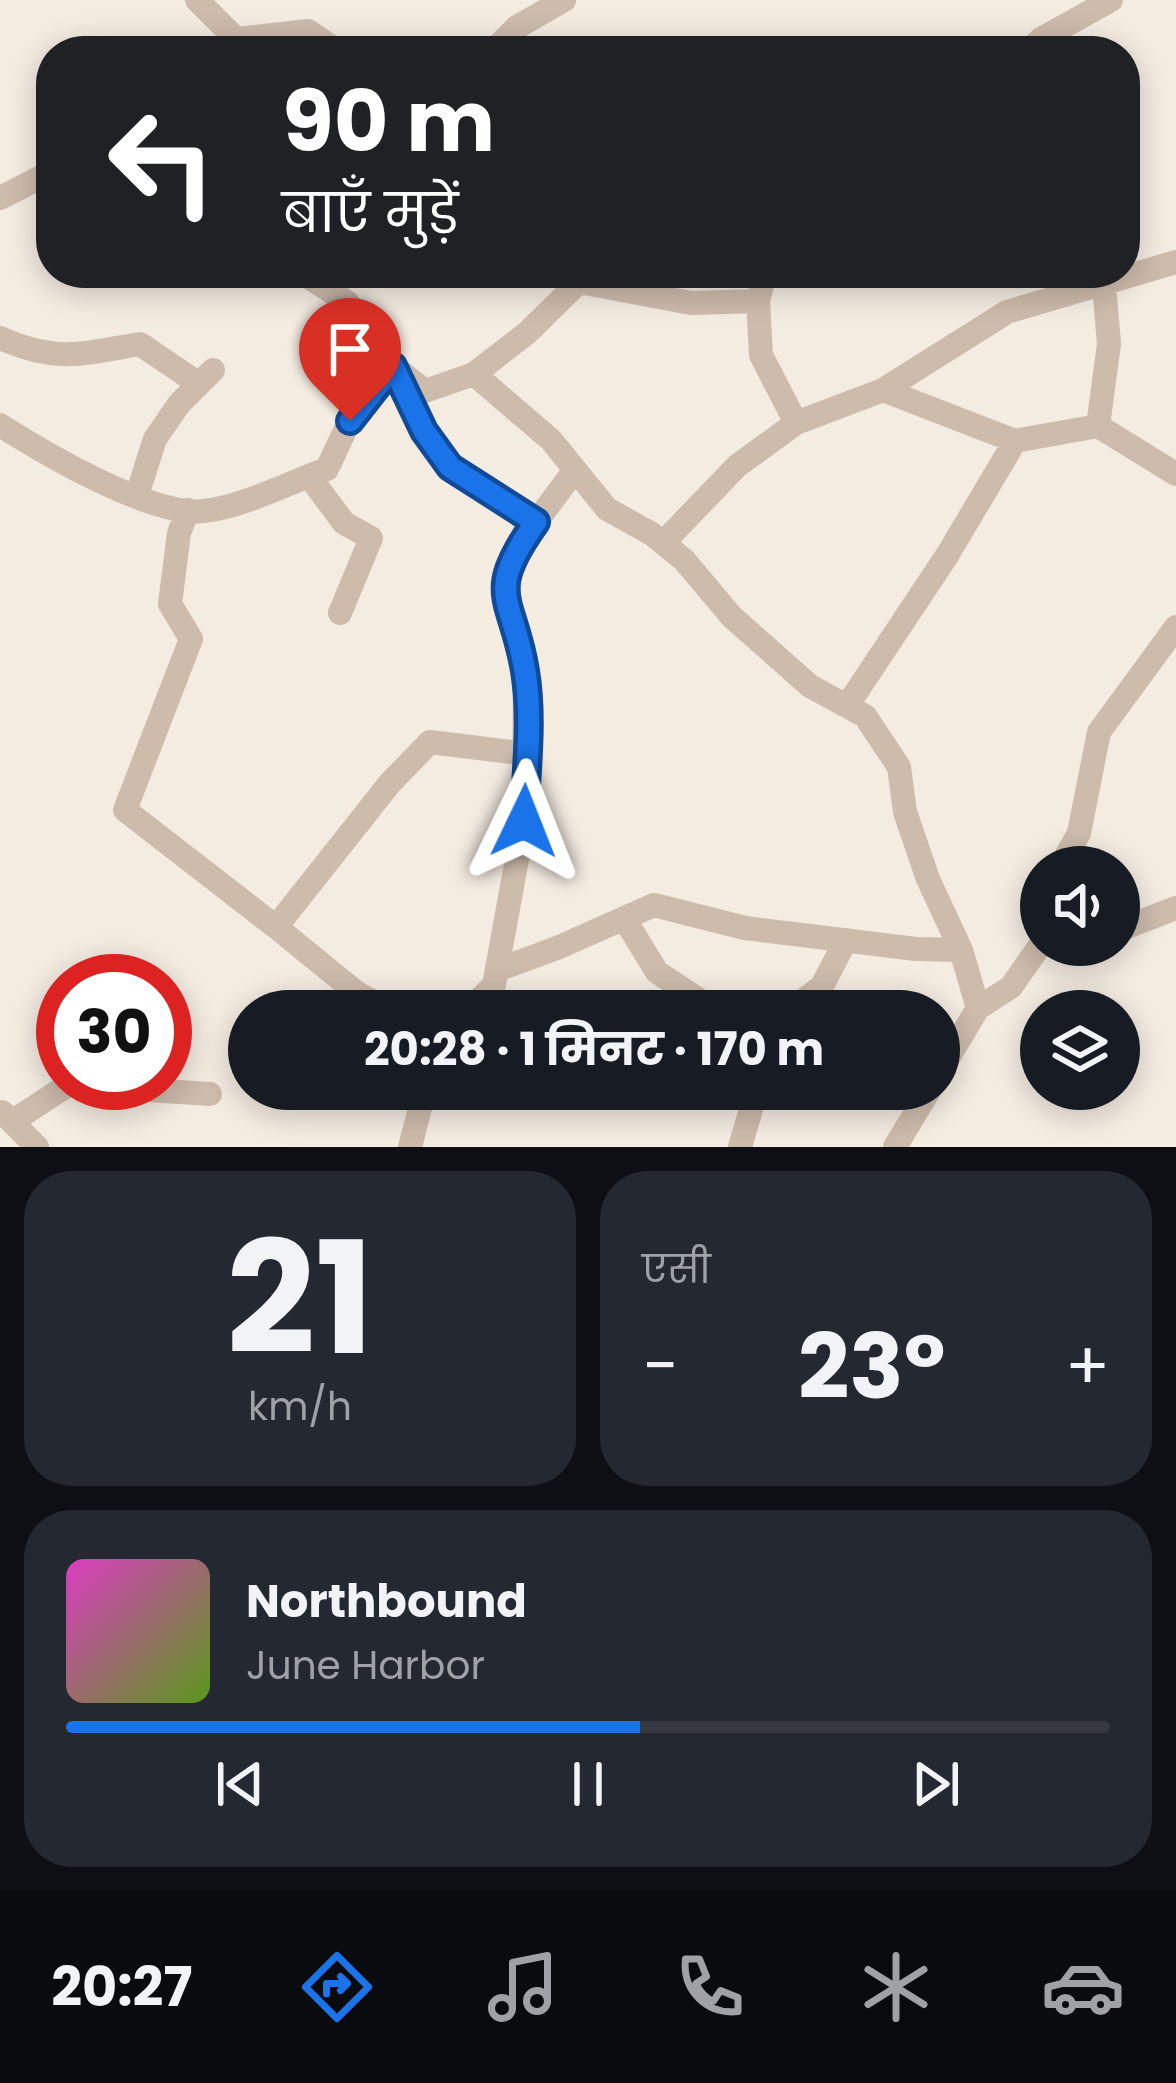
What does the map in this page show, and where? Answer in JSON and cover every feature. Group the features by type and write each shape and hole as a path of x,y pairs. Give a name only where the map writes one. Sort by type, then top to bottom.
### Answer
{"street":[{"path":"197,0 226,36"},
{"path":"508,36 564,0"},
{"path":"1046,36 1111,0"},
{"path":"281,36 308,31 315,36"},
{"path":"0,199 36,180"},
{"path":"1140,273 1176,262"},
{"path":"325,288 347,302 393,366 424,431 450,467 536,522"},
{"path":"393,366 425,391 474,374 573,288"},
{"path":"628,288 691,303 758,301"},
{"path":"761,288 761,356 796,423"},
{"path":"663,543 737,466 796,423 884,390 1007,312 1090,288"},
{"path":"1098,426 1109,344 1104,288"},
{"path":"0,338 37,354 73,356 140,344 206,377 179,404 155,439 137,495"},
{"path":"0,425 45,453 170,509 204,511 327,469 350,421 393,366"},
{"path":"474,374 551,440 608,509 684,560 732,617 810,686 865,716 898,767 905,812 928,879 962,950 978,1008"},
{"path":"884,390 1015,441 1098,426 1176,474"},
{"path":"847,706 948,554 1015,441"},
{"path":"489,990 494,985 524,821 527,754 525,670 503,597 511,557 575,470"},
{"path":"309,476 344,523 370,538 340,613"},
{"path":"188,510 179,533 170,604 191,640 125,810 353,990"},
{"path":"1072,846 1079,833 1099,732 1176,627"},
{"path":"276,927 390,783 430,742 527,754"},
{"path":"497,970 654,904 746,928 916,950 962,950"},
{"path":"1140,922 1176,908"},
{"path":"624,918 657,971 685,990"},
{"path":"817,990 846,940"},
{"path":"960,1038 978,1008 1011,987 1025,966"},
{"path":"37,1147 6,1116 68,1085 210,1094"},
{"path":"410,1147 420,1110"},
{"path":"740,1147 751,1110"},
{"path":"895,1147 917,1110"}],"route":[{"path":"350,421 393,366 424,431 450,467 536,522 511,557 503,597 525,670 524,821"}]}
